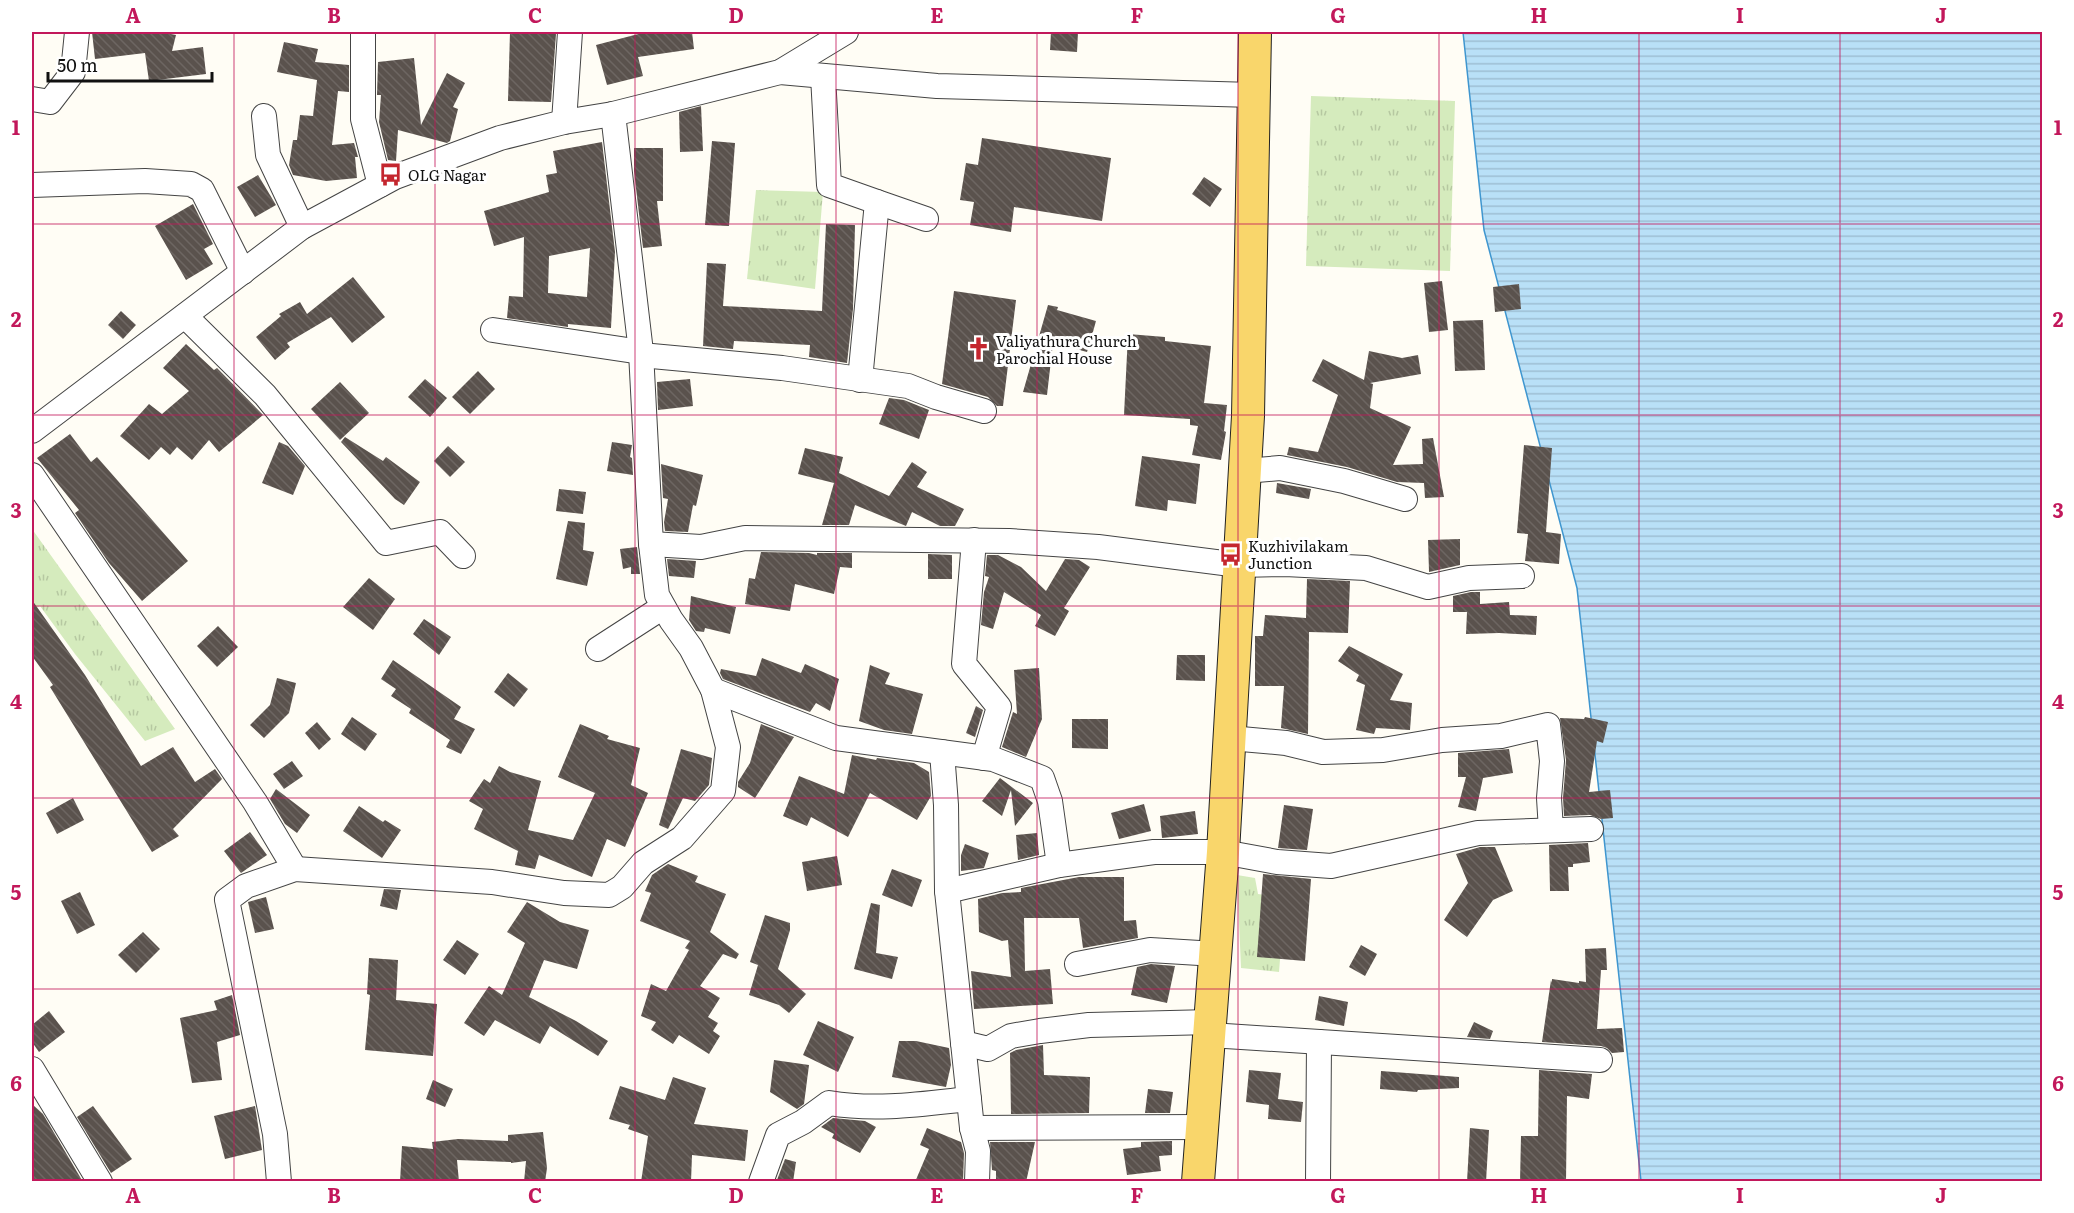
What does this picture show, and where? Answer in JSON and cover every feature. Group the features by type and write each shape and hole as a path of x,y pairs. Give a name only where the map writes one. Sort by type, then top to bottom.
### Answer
{"main road":[{"path":"1198,1182 1223,852 1248,416 1255,32"}],"street":[{"path":"32,99 50,102 73,72 77,32"},
{"path":"363,32 363,119 380,185"},
{"path":"564,122 570,32"},
{"path":"32,431 302,227 395,177 500,138 564,122 613,114 780,72 846,32"},
{"path":"780,72 937,86 1253,95"},
{"path":"823,76 829,185 926,219"},
{"path":"279,1182 275,1134 227,900 246,885 295,869 492,882 564,893 609,895 622,887 643,862 682,838 723,791 728,747 713,690 691,648 657,595 651,544 641,353 613,114"},
{"path":"264,116 268,155 302,227"},
{"path":"32,185 144,181 191,184 202,190 243,272"},
{"path":"860,380 877,202"},
{"path":"185,316 264,395 386,543 440,532 463,556"},
{"path":"493,330 641,353 782,368 908,386 936,398 984,411"},
{"path":"1245,471 1280,468 1344,481 1405,499"},
{"path":"32,475 255,802 295,869"},
{"path":"651,544 701,547 745,538 974,540 1098,547 1239,565 1285,564 1366,568 1428,587 1470,578 1522,576"},
{"path":"974,540 964,664 999,707 984,758"},
{"path":"598,649 663,607"},
{"path":"713,690 836,738 993,759 1042,777 1050,801 1059,865"},
{"path":"1230,738 1286,742 1323,753 1383,750 1442,740 1501,736 1548,725 1552,761 1549,798 1551,830"},
{"path":"942,752 946,805 947,891 972,1128 978,1151 976,1182"},
{"path":"947,891 1059,865 1154,852 1223,852 1277,862 1331,866 1478,833 1591,830"},
{"path":"1077,964 1150,950 1216,954"},
{"path":"963,1043 988,1049 1011,1036 1089,1025 1211,1028 1319,1042 1600,1060"},
{"path":"1318,1182 1319,1042"},
{"path":"32,1069 100,1182"},
{"path":"761,1182 778,1135 803,1122 829,1103 854,1107 887,1107 969,1099"},
{"path":"972,1128 1203,1127"}],"green space":[{"path":"1311,96 1455,101 1450,271 1306,266"},
{"path":"756,190 823,192 815,289 747,279"},
{"path":"32,529 175,729 145,741 75,654 40,606 32,610"},
{"path":"1237,875 1255,878 1258,894 1285,898 1279,972 1241,968"}],"water":[{"path":"1463,32 2042,32 2042,1181 1641,1181 1577,588 1484,230"}],"building":[{"path":"92,32 160,32 176,35 172,51 203,47 206,74 149,81 145,53 95,59"},
{"path":"510,32 556,34 551,102 508,101"},
{"path":"646,32 692,32 694,49 638,57 643,76 607,85 596,45"},
{"path":"1051,32 1078,32 1077,52 1050,50"},
{"path":"284,42 318,49 315,62 349,65 349,92 338,91 332,145 354,143 358,157 355,157 357,178 326,181 293,175 289,165 293,140 297,140 300,115 313,116 317,80 277,72"},
{"path":"414,58 421,125 447,73 465,83 453,107 458,109 450,141 447,143 398,130 396,161 388,160 379,122 381,95 377,95 378,62"},
{"path":"701,106 703,151 680,152 679,112"},
{"path":"982,138 1111,158 1102,221 1014,207 1011,232 970,225 974,202 960,200 966,163 978,165"},
{"path":"712,141 735,143 729,226 705,225"},
{"path":"602,142 615,252 611,328 568,324 568,327 507,318 509,296 523,297 524,237 494,246 484,211 549,192 546,175 557,173 553,151","holes":["590,248 587,297 548,293 549,256"]},
{"path":"634,148 663,148 663,201 657,201 662,246 643,248 634,171"},
{"path":"258,175 276,205 255,217 237,187"},
{"path":"1204,177 1222,189 1210,207 1192,194"},
{"path":"193,204 213,244 204,249 213,264 186,280 155,226"},
{"path":"826,224 855,225 853,309 847,363 809,357 810,345 734,341 733,349 703,346 707,263 726,264 723,306 822,311"},
{"path":"353,277 385,317 352,343 331,317 287,343 290,347 275,360 256,337 281,316 279,314 300,302 307,314"},
{"path":"1442,281 1448,330 1429,332 1424,283"},
{"path":"1519,284 1521,309 1495,312 1493,287"},
{"name":"Valiyathura Church Parochial House","path":"954,291 1016,300 1003,406 997,406 988,397 942,384"},
{"path":"1048,305 1058,307 1057,310 1096,321 1091,339 1087,352 1053,343 1047,395 1023,392"},
{"path":"121,311 136,325 123,339 108,325"},
{"path":"1483,320 1485,370 1455,371 1453,321"},
{"path":"1128,334 1165,337 1165,341 1211,346 1204,403 1227,405 1224,431 1226,432 1221,460 1192,455 1198,426 1190,425 1190,419 1124,415"},
{"path":"186,344 214,370 217,368 263,415 219,452 209,440 192,460 177,447 170,455 161,447 149,460 120,436 149,404 162,414 189,391 163,368"},
{"path":"1369,351 1402,358 1418,355 1421,374 1370,383 1373,384 1370,408 1411,427 1393,465 1423,464 1422,439 1433,438 1444,497 1425,498 1424,483 1397,482 1347,467 1287,455 1289,447 1318,452 1338,395 1312,381 1323,359 1364,380"},
{"path":"478,371 495,389 470,414 452,397"},
{"path":"425,379 447,398 430,417 408,397"},
{"path":"690,379 693,406 658,410 657,382"},
{"path":"340,382 369,413 340,440 311,409"},
{"path":"889,398 904,400 929,410 919,439 879,424"},
{"path":"70,434 91,462 97,457 188,561 142,601 109,563 75,513 79,510 37,458"},
{"path":"345,437 383,461 386,457 420,482 404,505 395,499 341,442"},
{"path":"279,442 288,446 305,466 293,495 262,483"},
{"path":"612,442 632,445 630,457 632,458 633,475 607,471"},
{"path":"1524,445 1552,448 1546,532 1561,534 1559,564 1525,561 1528,534 1517,533"},
{"path":"448,446 465,462 450,477 434,461"},
{"path":"805,448 843,457 839,473 889,496 912,462 927,472 917,487 964,509 955,526 940,526 912,512 906,526 855,505 849,525 822,525 834,483 798,474"},
{"path":"1142,456 1200,464 1196,504 1168,500 1167,511 1135,506"},
{"path":"661,464 703,475 696,506 693,505 688,532 665,531 664,522 668,499 663,498"},
{"path":"1277,483 1311,489 1309,499 1276,493"},
{"path":"559,489 586,492 583,514 556,511"},
{"path":"568,521 585,523 583,550 594,552 587,586 556,579"},
{"path":"1460,539 1460,565 1429,572 1428,540"},
{"path":"637,547 640,574 631,574 631,567 623,569 620,549"},
{"path":"761,552 817,555 817,553 852,553 852,568 840,567 834,594 795,584 790,611 745,604 749,578 755,579"},
{"path":"928,554 952,555 952,579 928,579"},
{"path":"987,555 998,555 1021,567 1046,591 1065,559 1079,560 1090,567 1064,608 1069,611 1055,636 1035,626 1041,615 1004,592 993,629 981,625 984,592 989,577 985,576"},
{"path":"667,559 696,561 694,578 669,576"},
{"path":"369,578 395,599 373,630 343,607"},
{"path":"1307,579 1350,581 1348,633 1309,632 1308,734 1281,728 1284,686 1255,686 1255,636 1263,636 1265,615 1306,618"},
{"path":"1480,592 1480,604 1509,602 1510,615 1537,616 1536,635 1466,634 1467,612 1453,612 1453,596"},
{"path":"691,596 736,607 730,634 705,628 704,632 696,631 689,620"},
{"path":"32,600 85,675 141,766 173,747 195,782 215,769 222,779 173,829 179,836 152,852 50,687 53,685 32,656"},
{"path":"424,619 451,637 439,655 413,634"},
{"path":"218,626 238,647 217,667 197,646"},
{"path":"1349,646 1403,674 1390,700 1412,703 1410,730 1376,728 1374,734 1356,730 1365,685 1356,681 1359,675 1338,661"},
{"path":"1177,655 1205,655 1205,681 1176,680"},
{"path":"762,658 801,673 805,664 839,679 830,711 816,703 810,712 723,679 720,673 721,669 756,676"},
{"path":"393,660 461,707 454,719 475,729 461,754 446,747 450,740 409,713 411,709 391,696 396,689 381,679"},
{"path":"870,665 890,673 885,684 923,694 912,734 884,730 859,721"},
{"path":"1039,668 1042,719 1026,757 1002,747 1013,712 1017,714 1014,670"},
{"path":"508,673 528,689 514,707 494,692"},
{"path":"277,678 296,683 289,713 264,738 250,725 270,705"},
{"path":"976,706 983,710 975,737 966,733"},
{"path":"352,717 377,734 365,751 341,734"},
{"path":"1585,717 1608,722 1603,743 1597,741 1589,792 1610,790 1613,818 1601,819 1590,815 1564,816 1566,760 1560,718 1584,719"},
{"path":"1072,719 1108,719 1108,749 1072,748"},
{"path":"317,722 331,739 319,750 305,733"},
{"path":"580,724 609,736 607,739 640,748 631,785 648,793 625,847 607,839 592,877 539,855 535,869 515,865 518,851 474,829 483,809 469,801 484,779 490,783 499,766 510,772 541,781 528,830 573,840 595,793 558,777"},
{"path":"761,724 794,737 755,798 738,787 738,782 750,763"},
{"path":"681,749 712,758 709,785 695,801 683,798 668,829 659,825"},
{"path":"1509,749 1513,773 1483,778 1476,811 1458,807 1466,777 1458,777 1458,753"},
{"path":"852,755 876,760 877,758 914,763 929,772 931,796 917,820 870,793 848,837 811,817 807,826 783,816 799,776 844,794"},
{"path":"292,761 303,776 284,789 273,774"},
{"path":"1000,778 1033,803 1015,826 1011,790 1002,816 982,801"},
{"path":"276,789 310,815 297,833 285,824 270,799"},
{"path":"73,798 84,820 57,834 46,813"},
{"path":"1144,804 1151,831 1119,839 1111,813"},
{"path":"1284,805 1313,809 1307,850 1278,848"},
{"path":"359,806 383,822 385,820 401,830 382,858 343,831"},
{"path":"1195,811 1198,834 1162,838 1160,816"},
{"path":"250,832 267,855 241,873 224,851"},
{"path":"1037,833 1039,855 1018,860 1016,835"},
{"path":"1588,843 1590,862 1573,864 1573,867 1568,867 1569,891 1550,891 1549,845"},
{"path":"965,844 989,853 984,868 961,871 961,855"},
{"path":"1480,847 1495,847 1513,891 1493,900 1467,937 1444,920 1468,883 1456,854"},
{"path":"837,856 842,885 807,891 802,862"},
{"path":"668,864 698,876 695,882 726,894 710,932 739,954 736,959 723,954 700,986 720,998 708,1017 718,1023 713,1031 720,1036 709,1054 679,1035 673,1044 651,1030 656,1022 641,1016 651,984 666,991 689,950 685,948 690,941 640,921 651,893 645,891 652,875"},
{"path":"892,869 922,880 912,907 882,895"},
{"path":"1263,874 1311,879 1305,961 1257,957"},
{"path":"1079,877 1124,877 1124,921 1136,920 1138,938 1083,948 1079,918 1024,918 1025,971 1050,969 1053,1004 974,1009 971,971 1011,977 1008,940 1002,941 979,932 978,899 1002,893 1021,892 1021,888"},
{"path":"384,889 401,890 397,910 380,906"},
{"path":"80,892 95,925 77,934 61,901"},
{"path":"266,897 274,929 255,933 248,902"},
{"path":"527,902 560,922 589,930 577,969 544,960 529,997 576,1021 608,1041 598,1056 550,1026 540,1044 495,1020 484,1036 464,1023 489,986 502,995 525,943 507,932"},
{"path":"871,903 880,905 876,953 898,957 892,979 854,969"},
{"path":"765,915 790,923 778,969 806,994 789,1013 779,1005 749,995 758,965 750,962"},
{"path":"143,932 160,949 136,973 118,955"},
{"path":"457,940 479,954 465,975 443,960"},
{"path":"1361,945 1377,954 1365,976 1349,967"},
{"path":"1606,948 1607,970 1601,970 1597,1029 1622,1028 1624,1052 1612,1053 1601,1046 1542,1042 1551,980 1552,983 1552,979 1586,982 1585,949"},
{"path":"369,958 398,960 396,1000 437,1004 433,1056 365,1050 370,995 367,994"},
{"path":"1151,964 1175,966 1167,1003 1131,995 1137,967"},
{"path":"232,995 240,1035 217,1042 222,1080 192,1083 180,1018 217,1010 214,1001"},
{"path":"1319,996 1348,1002 1344,1026 1315,1020"},
{"path":"49,1011 65,1032 39,1052 32,1042 32,1025"},
{"path":"818,1021 854,1037 838,1072 803,1055"},
{"path":"1474,1022 1493,1031 1490,1039 1467,1037"},
{"path":"899,1041 916,1041 949,1048 951,1065 946,1087 892,1077"},
{"path":"1043,1045 1044,1075 1090,1077 1089,1113 1011,1114 1010,1053"},
{"path":"774,1060 809,1065 804,1104 797,1109 770,1092"},
{"path":"1249,1070 1281,1073 1278,1099 1303,1102 1301,1122 1268,1119 1269,1105 1246,1102"},
{"path":"1539,1070 1592,1074 1589,1099 1567,1096 1566,1182 1520,1182 1521,1136 1538,1136"},
{"path":"1381,1071 1459,1077 1459,1088 1418,1090 1417,1092 1380,1089"},
{"path":"673,1077 706,1088 694,1124 748,1130 745,1161 692,1155 691,1182 641,1182 648,1136 628,1129 630,1125 609,1119 620,1086 665,1100"},
{"path":"433,1080 453,1089 445,1107 426,1099"},
{"path":"1148,1089 1173,1092 1170,1113 1145,1113"},
{"path":"32,1104 43,1114 83,1182 32,1182"},
{"path":"93,1106 132,1159 111,1173 77,1117"},
{"path":"255,1106 262,1150 225,1159 214,1116"},
{"path":"833,1118 865,1121 876,1127 860,1153 832,1138 834,1134 821,1127"},
{"path":"927,1128 961,1142 964,1153 963,1182 915,1182 929,1149 920,1145"},
{"path":"1470,1128 1489,1130 1486,1182 1467,1182"},
{"path":"543,1132 547,1168 545,1182 524,1182 526,1161 511,1163 457,1160 459,1182 400,1182 402,1146 433,1149 432,1142 458,1139 508,1141 508,1135"},
{"path":"1172,1141 1172,1155 1159,1156 1161,1171 1127,1175 1123,1149 1141,1147 1141,1142"},
{"path":"990,1142 1035,1142 1026,1182 996,1182 996,1171 992,1170"},
{"path":"785,1159 796,1162 793,1182 777,1180"}],"place":[{"name":"OLG Nagar","path":"390,174"},
{"name":"Valiyathura Church Parochial House","path":"978,349"},
{"name":"Kuzhivilakam Junction","path":"1230,554"}]}
